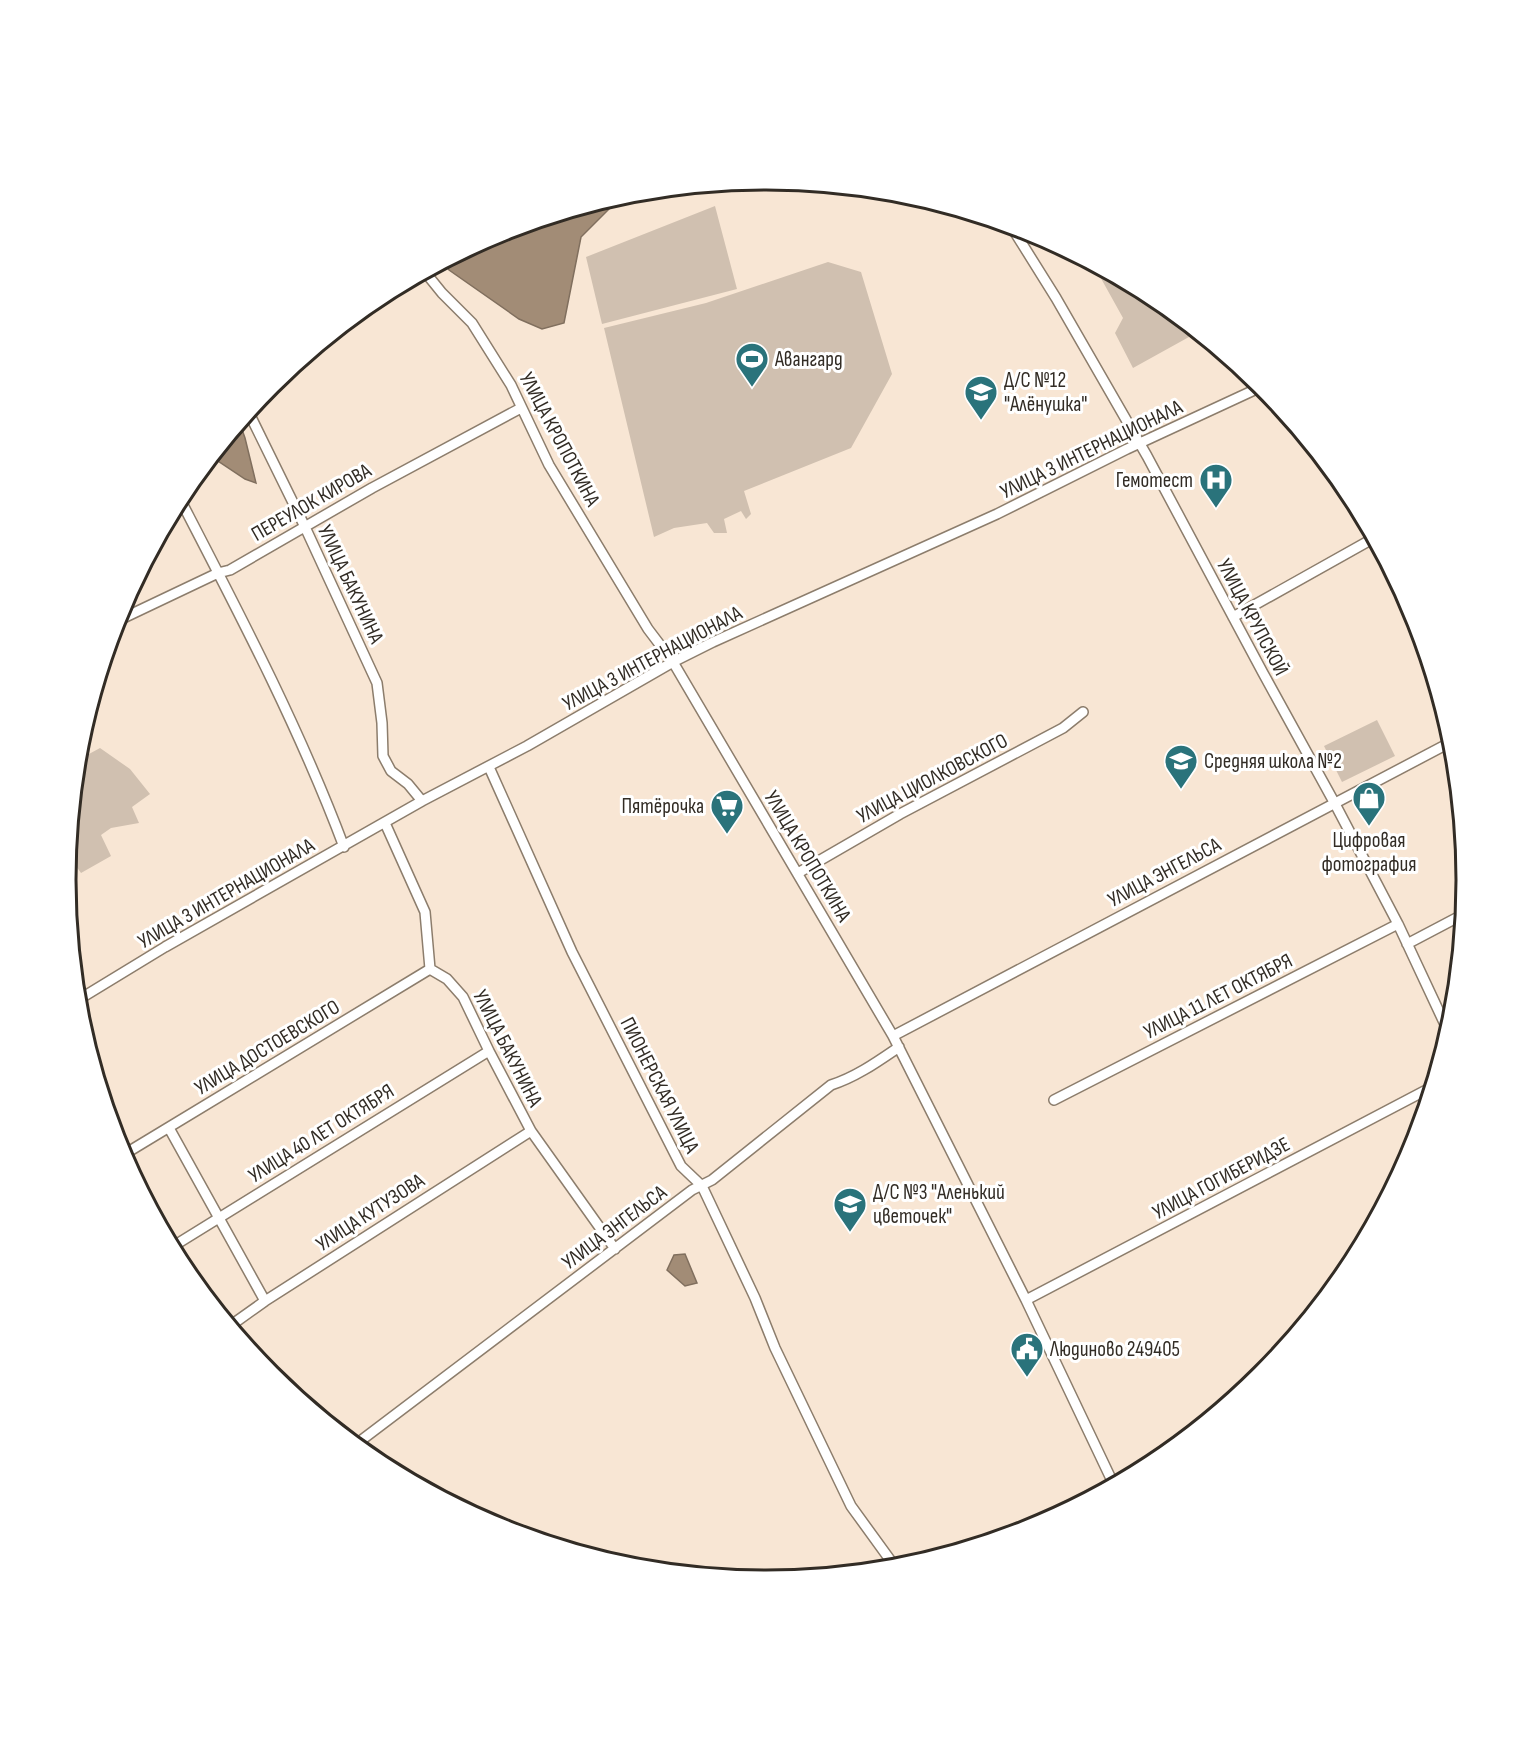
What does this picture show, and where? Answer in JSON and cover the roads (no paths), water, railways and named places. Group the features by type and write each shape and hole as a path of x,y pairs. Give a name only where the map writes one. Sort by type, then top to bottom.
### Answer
{"street":[{"name":"УЛИЦА КРУПСКОЙ","path":"1019,238 1056,298 1140,444 1334,802 1398,924 1442,1019"},
{"name":"УЛИЦА КРОПОТКИНА","path":"430,279 472,323 511,385 549,465 648,629 673,662 893,1036 1026,1300 1111,1478"},
{"name":"УЛИЦА 3 ИНТЕРНАЦИОНАЛА","path":"86,995 165,947 422,801 489,766 673,662 997,514 1253,392"},
{"name":"ПЕРЕУЛОК КИРОВА","path":"129,615 218,573 230,570 372,488 520,408"},
{"name":"УЛИЦА БАКУНИНА","path":"253,421 377,683 384,756 391,771 408,784 422,801"},
{"path":"185,509 304,748 344,847"},
{"path":"1233,617 1367,542"},
{"name":"УЛИЦА ЦИОЛКОВСКОГО","path":"798,873 900,814 1063,728 1083,712"},
{"name":"УЛИЦА ЭНГЕЛЬСА","path":"893,1036 1443,746"},
{"name":"ПИОНЕРСКАЯ УЛИЦА","path":"489,766 583,974 681,1166 702,1186 755,1298 775,1348 851,1506 890,1559"},
{"path":"385,823 425,912 430,969"},
{"path":"1407,944 1455,919"},
{"name":"УЛИЦА 11 ЛЕТ ОКТЯБРЯ","path":"1054,1100 1398,924"},
{"name":"УЛИЦА БАКУНИНА","path":"430,969 447,979 464,997 531,1131 615,1249"},
{"name":"УЛИЦА ДОСТОЕВСКОГО","path":"131,1150 430,969"},
{"name":"УЛИЦА ЭНГЕЛЬСА","path":"362,1439 692,1190 702,1186 831,1085 864,1070 899,1047"},
{"name":"УЛИЦА 40 ЛЕТ ОКТЯБРЯ","path":"180,1242 489,1051"},
{"name":"УЛИЦА ГОГИБЕРИДЗЕ","path":"1026,1300 1423,1093"},
{"path":"169,1128 265,1301"},
{"name":"УЛИЦА КУТУЗОВА","path":"236,1321 531,1131"}],"place":[{"name":"Авангард","path":"752,388"},
{"name":"Д/С №12 \"Алёнушка\"","path":"981,421"},
{"name":"Гемотест","path":"1216,509"},
{"name":"Средняя школа №2","path":"1181,790"},
{"name":"Цифровая фотография","path":"1369,827"},
{"name":"Пятёрочка","path":"727,835"},
{"name":"Д/С №3 \"Аленький цветочек\"","path":"850,1233"},
{"name":"Людиново 249405","path":"1027,1378"}]}
